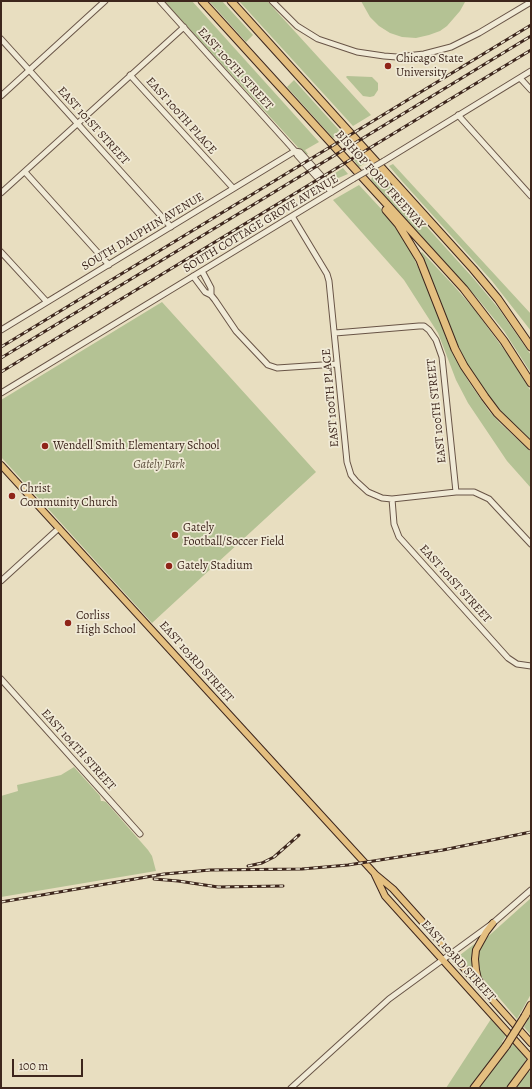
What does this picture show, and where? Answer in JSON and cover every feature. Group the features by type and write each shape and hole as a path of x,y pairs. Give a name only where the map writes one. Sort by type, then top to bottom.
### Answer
{"highway":[{"name":"BISHOP FORD FREEWAY","path":"202,1 464,290 504,341 531,383"},
{"name":"BISHOP FORD FREEWAY","path":"231,1 498,299 531,347"},
{"path":"312,122 324,141 398,224 420,260 451,339 464,366 498,414 531,446"},
{"path":"498,299 531,339"},
{"path":"474,1088 506,1046 531,1005"},
{"path":"511,1088 531,1061"}],"main road":[{"name":"EAST 103RD STREET","path":"1,465 375,874 393,889 531,1043"},
{"name":"EAST 103RD STREET","path":"375,874 385,896 531,1058"},
{"path":"493,923 476,950 475,959 478,979 496,1004"}],"street":[{"path":"1,96 105,1"},
{"name":"EAST 100TH STREET","path":"160,1 295,150 297,155 323,184 332,192"},
{"path":"272,1 297,26 318,39 357,52 397,57 424,54 451,47 479,34 531,2"},
{"path":"1,193 184,27"},
{"name":"EAST 101ST STREET","path":"1,39 171,227"},
{"name":"SOUTH COTTAGE GROVE AVENUE","path":"1,393 531,71"},
{"name":"EAST 100TH PLACE","path":"130,76 233,188"},
{"path":"520,78 531,90"},
{"path":"458,115 531,195"},
{"name":"SOUTH DAUPHIN AVENUE","path":"1,330 295,150"},
{"path":"24,172 109,264"},
{"name":"EAST 100TH PLACE","path":"292,216 327,274 335,333 346,462 348,468 356,481 368,492 376,496 392,499 456,492"},
{"path":"1,252 47,302"},
{"path":"202,272 211,288 211,295"},
{"path":"193,276 205,292 211,295 236,331 268,365 277,368 285,368 337,364"},
{"name":"EAST 100TH STREET","path":"335,333 419,326 426,328 433,334 439,347 443,366 456,492"},
{"path":"456,492 474,492 489,499 531,544"},
{"name":"EAST 101ST STREET","path":"392,499 394,524 399,537 508,658 517,664 530,668"},
{"path":"1,572 3,579 59,528"},
{"name":"EAST 104TH STREET","path":"1,679 140,834"},
{"path":"291,1088 389,999 493,923 531,890"}],"green space":[{"path":"164,1 192,1 319,142 305,150 308,154 305,155"},
{"path":"209,1 222,1 253,35 246,42"},
{"path":"239,1 267,1 371,115 353,126"},
{"path":"361,1 465,2 460,11 447,26 440,31 416,38 402,37 390,33 379,26 370,17"},
{"path":"346,77 372,77 378,83 378,90 374,96 363,96"},
{"path":"294,80 339,130 338,135 333,138 287,87"},
{"path":"361,155 367,162 359,167 354,160"},
{"path":"393,164 531,314 531,331 492,281 389,166"},
{"path":"343,168 348,174 336,179 329,177"},
{"path":"378,173 474,279 499,309 531,355 531,373 504,331 478,299 371,180 372,177"},
{"path":"359,185 385,213 408,246 425,282 447,340 469,382 489,411 531,452 531,488 507,461 468,403 456,380 438,333 404,280 333,200"},
{"path":"422,252 474,309 508,355 529,388 531,392 531,441 513,424 488,396 468,366 452,333 434,285 420,254"},
{"name":"Gately Park","path":"162,302 316,472 152,623 1,457 1,400"},
{"path":"74,767 100,796 101,801 106,802 148,850 152,856 156,871 1,897 1,796 18,791 17,785 61,775"},
{"path":"531,898 531,994 517,1019 479,974 477,955 483,941"},
{"path":"477,942 473,972 463,961 460,955"},
{"path":"531,1014 531,1035 524,1027"},
{"path":"491,1019 506,1036 502,1042 509,1050 513,1044 527,1058 523,1065 529,1072 531,1070 531,1088 446,1088"}],"railway":[{"path":"1,347 531,25"},
{"path":"1,358 531,36"},
{"path":"1,372 531,50"},
{"path":"1,902 164,874 210,870 302,869 348,865 443,850 531,832"},
{"path":"248,866 262,863 274,857 299,835"},
{"path":"154,879 218,887 283,886"}],"place":[{"name":"Chicago State University","path":"388,66"},
{"name":"Wendell Smith Elementary School","path":"45,446"},
{"name":"Christ Community Church","path":"12,496"},
{"name":"Gately Football/Soccer Field","path":"175,535"},
{"name":"Gately Stadium","path":"169,566"},
{"name":"Corliss High School","path":"68,623"}]}
